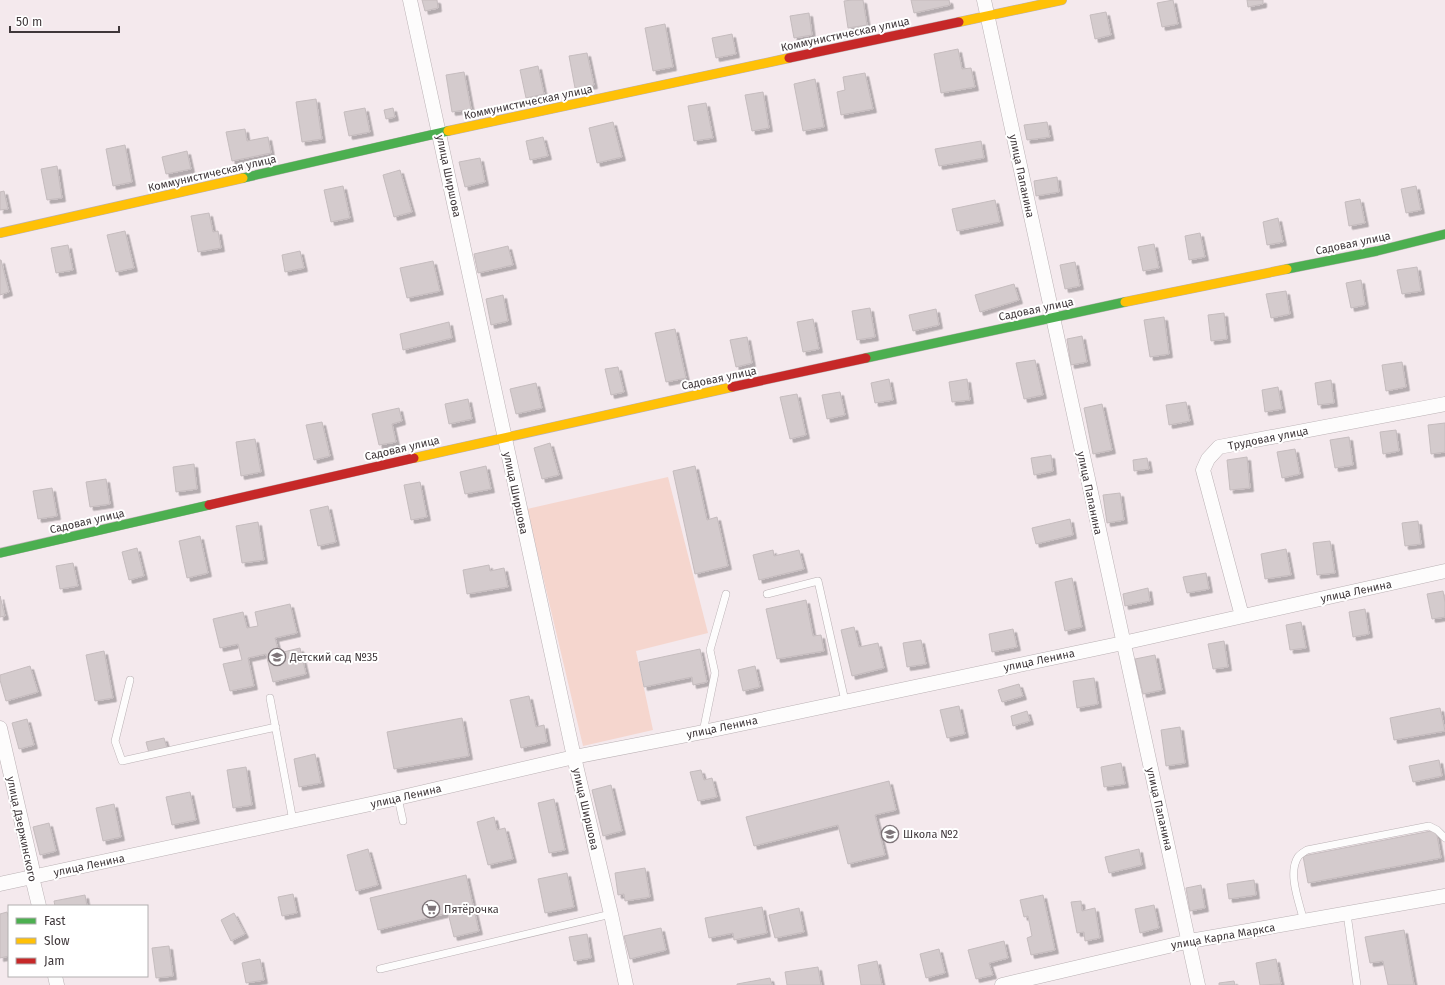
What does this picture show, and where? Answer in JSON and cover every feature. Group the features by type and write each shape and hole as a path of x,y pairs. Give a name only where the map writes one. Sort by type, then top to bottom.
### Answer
{"street":[{"name":"улица Ширшова","path":"410,0 574,757 626,985"},
{"name":"улица Папанина","path":"984,0 1154,788 1190,941 1198,985"},
{"name":"Коммунистическая улица","path":"0,233 440,133 1062,0"},
{"name":"Садовая улица","path":"0,553 504,437 1052,317 1377,251 1445,234"},
{"name":"Трудовая улица","path":"1242,616 1203,470 1208,458 1219,447 1445,404"},
{"name":"улица Ленина","path":"0,884 398,798 574,757 703,732 1123,643 1445,571"},
{"name":"улица Дзержинского","path":"0,728 32,867 32,877 39,905"},
{"name":"улица Карла Маркса","path":"1002,985 1190,941 1445,896"}],"lane":[{"path":"767,594 818,581 845,701"},
{"path":"703,732 715,673 710,650 726,594"},
{"path":"130,680 115,741 122,761 276,727"},
{"path":"270,698 293,821"},
{"path":"398,798 403,821"},
{"path":"1304,922 1293,877 1294,866 1298,856 1307,850 1429,826 1437,830 1445,838"},
{"path":"380,969 611,914"},
{"path":"1347,914 1357,985"}],"shaded area":[{"path":"668,477 708,633 636,651 653,730 583,746 527,509"}],"building":[{"path":"422,0 437,0 438,8 425,11"},
{"path":"863,0 867,25 848,28 844,1"},
{"path":"911,0 949,0 950,5 914,13"},
{"path":"1173,0 1178,24 1162,27 1157,3"},
{"path":"1247,0 1263,0 1263,4 1248,7"},
{"path":"1106,12 1111,35 1095,39 1090,15"},
{"path":"809,13 812,35 794,38 790,16"},
{"path":"665,24 673,67 653,71 645,28"},
{"path":"732,34 736,54 716,58 712,38"},
{"path":"958,49 962,69 971,68 975,87 941,93 934,54"},
{"path":"587,53 594,85 575,88 569,56"},
{"path":"538,66 544,94 526,98 520,70"},
{"path":"464,72 471,109 452,112 446,75"},
{"path":"865,73 873,109 841,115 837,92 845,90 843,77"},
{"path":"815,79 824,127 803,131 794,84"},
{"path":"763,92 769,128 752,131 745,95"},
{"path":"316,99 322,139 302,142 296,102"},
{"path":"706,103 713,138 694,141 688,106"},
{"path":"365,108 370,132 349,136 344,112"},
{"path":"393,108 395,117 386,119 384,110"},
{"path":"613,122 622,157 597,163 589,128"},
{"path":"1047,122 1050,137 1027,140 1024,125"},
{"path":"245,129 247,141 268,137 271,153 232,161 226,132"},
{"path":"543,137 548,156 530,160 526,141"},
{"path":"981,141 984,158 939,166 935,149"},
{"path":"125,145 132,182 113,186 106,149"},
{"path":"187,151 191,169 166,174 162,157"},
{"path":"480,158 485,182 465,187 459,162"},
{"path":"57,166 62,198 47,200 41,169"},
{"path":"400,170 412,212 394,217 383,175"},
{"path":"1057,177 1059,192 1036,196 1034,181"},
{"path":"343,186 350,218 331,222 324,190"},
{"path":"1416,186 1421,210 1406,213 1401,189"},
{"path":"4,191 8,209 0,210 0,192"},
{"path":"1360,199 1365,223 1349,226 1345,202"},
{"path":"995,200 1000,222 957,231 952,209"},
{"path":"209,213 213,232 218,231 221,248 198,252 191,216"},
{"path":"1278,218 1283,242 1267,245 1263,222"},
{"path":"125,231 134,268 116,272 107,235"},
{"path":"1200,233 1205,257 1189,260 1185,236"},
{"path":"1154,244 1159,268 1143,271 1138,247"},
{"path":"68,245 73,270 56,273 51,248"},
{"path":"508,246 513,265 478,273 474,254"},
{"path":"300,251 304,268 285,272 282,255"},
{"path":"0,260 9,292 0,295"},
{"path":"433,261 440,291 407,298 400,268"},
{"path":"1075,262 1080,286 1065,289 1060,265"},
{"path":"1417,267 1421,291 1402,294 1397,270"},
{"path":"1361,280 1365,305 1351,308 1346,283"},
{"path":"1014,284 1019,300 980,312 975,295"},
{"path":"1286,291 1290,314 1271,318 1266,294"},
{"path":"503,295 508,321 491,325 486,299"},
{"path":"870,308 875,337 857,340 852,311"},
{"path":"936,309 939,325 913,331 909,315"},
{"path":"1224,313 1227,339 1211,341 1208,315"},
{"path":"1164,317 1169,354 1150,357 1144,320"},
{"path":"813,319 819,349 803,352 797,322"},
{"path":"449,322 452,338 403,350 400,334"},
{"path":"675,329 686,378 666,382 655,333"},
{"path":"1082,336 1087,362 1071,365 1067,339"},
{"path":"747,337 752,363 736,367 730,340"},
{"path":"1035,360 1043,395 1024,399 1016,363"},
{"path":"1402,362 1406,387 1386,391 1382,365"},
{"path":"618,367 624,392 611,395 605,369"},
{"path":"889,379 893,400 875,403 871,383"},
{"path":"967,379 970,400 952,402 949,382"},
{"path":"1331,380 1334,403 1318,405 1315,383"},
{"path":"536,383 542,408 516,414 510,389"},
{"path":"1278,387 1282,409 1265,412 1262,390"},
{"path":"840,392 845,415 827,419 822,395"},
{"path":"797,394 806,435 790,439 780,397"},
{"path":"468,399 472,419 449,424 445,404"},
{"path":"1186,402 1190,421 1169,425 1166,405"},
{"path":"1102,404 1112,450 1093,454 1084,408"},
{"path":"399,408 402,421 392,424 396,442 379,445 372,414"},
{"path":"322,422 330,456 314,460 306,425"},
{"path":"1445,423 1445,452 1431,454 1428,425"},
{"path":"1396,430 1399,451 1383,454 1380,432"},
{"path":"1349,437 1353,465 1335,468 1330,440"},
{"path":"255,439 261,472 241,476 236,442"},
{"path":"550,443 559,475 542,479 534,448"},
{"path":"1295,449 1300,474 1282,478 1277,452"},
{"path":"1051,455 1053,471 1034,475 1031,458"},
{"path":"1247,457 1250,488 1230,490 1227,460"},
{"path":"1147,458 1149,469 1134,471 1133,460"},
{"path":"194,464 197,489 176,492 173,467"},
{"path":"486,466 491,489 465,494 460,472"},
{"path":"695,466 707,520 717,517 728,566 695,574 673,471"},
{"path":"106,479 110,504 90,507 86,482"},
{"path":"420,482 427,517 411,520 404,485"},
{"path":"52,488 57,516 38,519 33,491"},
{"path":"1120,493 1124,520 1107,523 1103,495"},
{"path":"328,506 336,542 318,546 310,510"},
{"path":"1070,519 1073,535 1036,544 1032,528"},
{"path":"1418,521 1421,544 1405,546 1402,523"},
{"path":"258,522 264,560 242,563 236,526"},
{"path":"200,536 208,573 187,578 179,541"},
{"path":"1330,541 1335,573 1317,575 1313,543"},
{"path":"137,548 144,576 129,580 122,552"},
{"path":"1286,549 1291,575 1265,579 1261,554"},
{"path":"773,550 774,556 799,550 804,569 759,580 753,555"},
{"path":"73,563 78,586 60,589 56,566"},
{"path":"489,565 490,571 504,568 508,587 467,594 463,570"},
{"path":"1206,573 1209,589 1187,593 1183,577"},
{"path":"1072,578 1082,627 1065,631 1055,582"},
{"path":"1148,588 1150,601 1125,606 1123,594"},
{"path":"1443,591 1445,617 1432,619 1427,594"},
{"path":"0,596 5,616 0,617"},
{"path":"806,600 813,636 821,635 824,651 777,659 766,609"},
{"path":"290,604 297,633 275,638 279,653 300,648 306,674 273,682 266,654 248,658 254,686 230,691 223,664 242,660 238,644 220,648 213,619 243,612 247,628 258,626 255,612"},
{"path":"1365,609 1369,634 1353,637 1349,612"},
{"path":"1301,622 1306,648 1290,650 1286,625"},
{"path":"854,627 859,647 878,643 884,668 852,676 841,630"},
{"path":"1013,629 1017,647 992,652 989,634"},
{"path":"921,640 926,664 907,667 903,643"},
{"path":"1224,641 1228,667 1213,669 1208,644"},
{"path":"700,649 707,682 693,685 692,677 644,687 639,662"},
{"path":"104,651 113,698 95,701 86,655"},
{"path":"1155,655 1162,690 1143,694 1135,659"},
{"path":"30,666 38,692 6,701 0,675"},
{"path":"755,666 760,687 743,691 738,670"},
{"path":"1094,678 1098,704 1077,708 1073,681"},
{"path":"1019,684 1023,696 1002,702 998,690"},
{"path":"529,696 536,727 544,725 547,742 521,748 510,700"},
{"path":"959,706 965,734 947,738 940,710"},
{"path":"1440,708 1445,731 1394,740 1390,718"},
{"path":"1027,711 1030,721 1013,726 1011,716"},
{"path":"462,718 469,756 394,769 387,732"},
{"path":"27,719 34,745 19,749 12,723"},
{"path":"1180,727 1185,763 1166,766 1161,730"},
{"path":"164,738 167,748 149,753 146,742"},
{"path":"315,754 321,783 299,787 294,759"},
{"path":"1439,760 1442,776 1413,782 1409,766"},
{"path":"1121,763 1125,784 1104,787 1101,767"},
{"path":"246,767 252,805 233,808 227,770"},
{"path":"701,770 704,780 712,778 717,797 698,801 690,772"},
{"path":"889,781 896,810 875,815 885,855 848,864 838,825 754,846 746,817"},
{"path":"611,785 622,831 603,836 592,790"},
{"path":"190,792 196,820 172,825 166,797"},
{"path":"554,799 565,850 549,853 538,803"},
{"path":"114,804 121,837 103,841 96,808"},
{"path":"494,817 497,830 505,828 513,859 488,865 477,822"},
{"path":"49,823 56,851 40,855 33,827"},
{"path":"1436,830 1441,858 1308,883 1303,856"},
{"path":"368,849 378,885 356,891 347,855"},
{"path":"1139,849 1142,865 1109,873 1105,857"},
{"path":"645,868 650,897 625,901 624,894 618,895 615,873"},
{"path":"567,873 574,907 545,913 538,879"},
{"path":"466,875 479,931 454,937 448,913 378,930 370,898"},
{"path":"1254,880 1256,895 1229,899 1227,884"},
{"path":"1201,885 1205,908 1190,911 1186,888"},
{"path":"293,894 297,913 282,916 278,897"},
{"path":"85,895 87,905 55,905 54,901"},
{"path":"1043,895 1055,950 1031,955 1027,938 1032,936 1028,916 1024,917 1020,900"},
{"path":"1081,901 1082,911 1095,908 1100,938 1085,941 1084,932 1077,933 1071,902"},
{"path":"1154,905 1159,928 1140,933 1135,909"},
{"path":"762,907 767,933 734,940 733,933 709,938 705,918"},
{"path":"799,908 804,932 775,938 769,915"},
{"path":"7,912 8,916 8,956 0,958 0,914"},
{"path":"234,913 245,934 231,941 221,920"},
{"path":"661,928 666,950 630,959 624,936"},
{"path":"1404,930 1414,985 1388,985 1383,961 1370,963 1365,937"},
{"path":"587,934 591,958 574,961 569,937"},
{"path":"1004,941 1008,958 989,963 993,975 976,979 968,950"},
{"path":"169,946 173,976 156,978 152,948"},
{"path":"939,949 945,973 926,978 920,954"},
{"path":"260,959 264,980 246,983 242,963"},
{"path":"1276,959 1281,984 1260,985 1256,963"},
{"path":"877,961 882,985 861,985 858,965"},
{"path":"818,967 821,985 787,985 785,972"},
{"path":"770,978 772,985 737,985 737,984"},
{"path":"1234,981 1235,985 1219,985 1219,983"}],"traffic: fast":[{"path":"243,178 448,131"},
{"path":"1287,269 1377,251 1445,234"},
{"path":"866,358 1125,302"},
{"path":"0,553 209,505"}],"traffic: slow":[{"path":"959,22 1062,0"},
{"path":"448,131 789,58"},
{"path":"0,233 243,178"},
{"path":"1125,302 1287,269"},
{"path":"414,458 732,387"}],"traffic: jam":[{"path":"789,58 959,22"},
{"path":"732,387 866,358"},
{"path":"209,505 414,458"}],"place":[{"name":"Детский сад №35","path":"277,657"},
{"name":"Школа №2","path":"890,834"},
{"name":"Пятёрочка","path":"431,909"}]}
